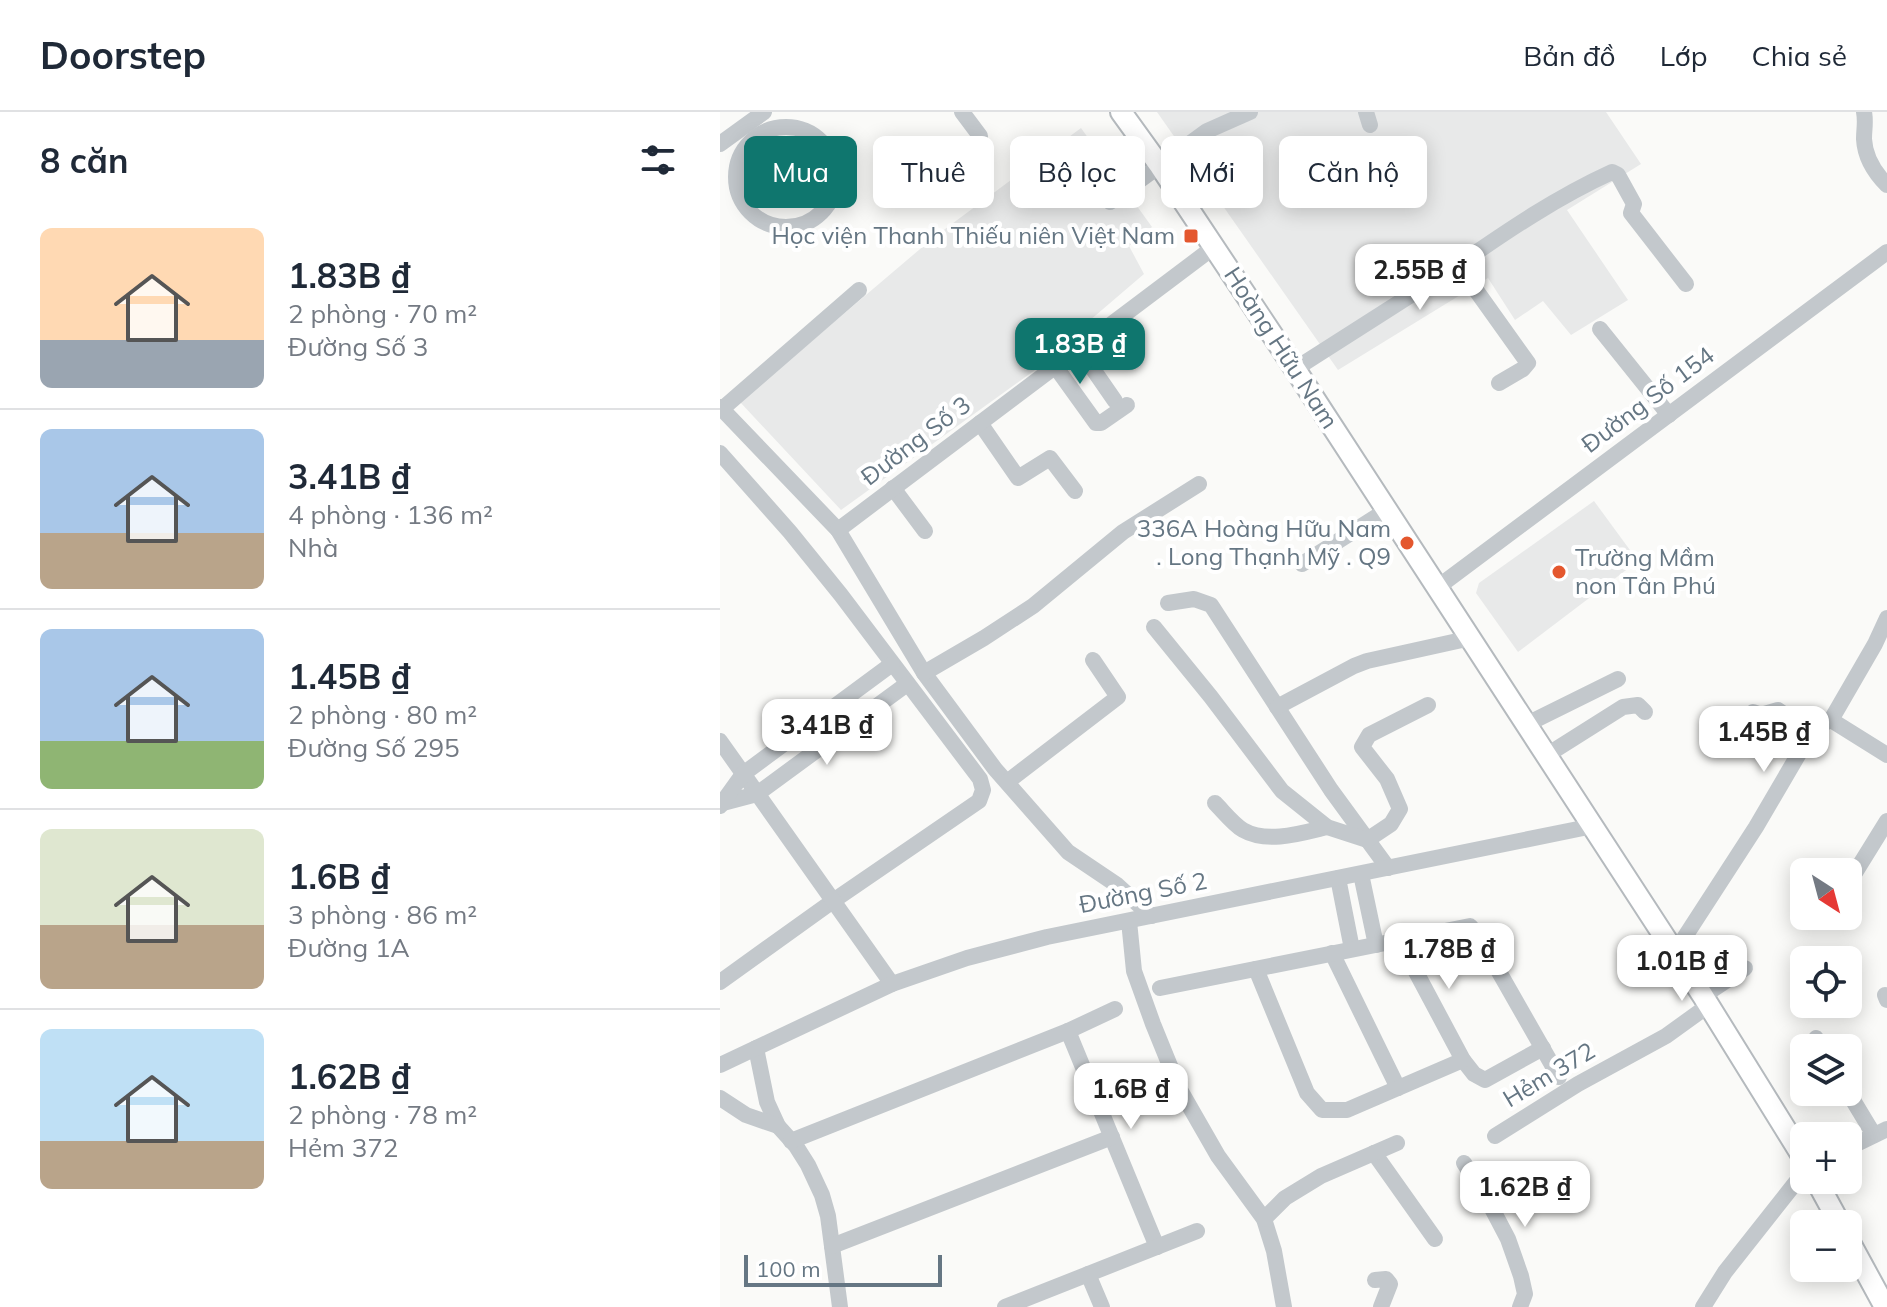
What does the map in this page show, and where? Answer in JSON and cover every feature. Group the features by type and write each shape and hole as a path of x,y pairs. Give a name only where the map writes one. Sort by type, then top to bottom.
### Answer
{"main road":[{"name":"Hoàng Hữu Nam","path":"1121,112 1295,369 1593,826"},
{"path":"1593,826 1790,1136"},
{"path":"1862,1265 1885,1307"}],"street":[{"path":"720,144 764,112"},
{"path":"962,112 980,136"},
{"path":"1145,177 1207,131 1250,112"},
{"path":"1864,112 1867,156 1875,173 1887,185"},
{"path":"748,124 771,130 797,128 809,132 828,150 834,161 835,187 824,210 814,219 789,227 776,226 764,222 745,204 737,180 742,155 749,144 748,124"},
{"path":"1295,369 1498,237 1583,185 1612,172 1618,175 1634,204 1631,213 1686,284"},
{"name":"Đường Số 3","path":"838,530 1214,247"},
{"name":"Đường Số 154","path":"1438,587 1887,252"},
{"path":"1458,265 1528,363 1499,383"},
{"path":"859,290 721,406 838,530 924,673 995,769 1068,852 1117,885 1151,916"},
{"path":"1600,329 1669,415"},
{"path":"1055,366 1096,423 1101,423 1121,403 1079,349"},
{"path":"980,423 1018,478 1050,458 1075,491"},
{"path":"720,453 790,532 980,779 983,790 979,801 720,982"},
{"path":"924,673 1033,606 1123,532 1199,484"},
{"path":"893,488 925,531"},
{"path":"1302,564 1387,510"},
{"path":"1168,603 1194,599 1211,605 1331,790 1388,868"},
{"path":"1675,952 1756,827 1811,733 1831,720 1887,618"},
{"path":"1154,627 1282,791 1327,827 1367,840"},
{"path":"1277,707 1367,661 1471,638"},
{"path":"1007,782 1118,697 1093,660"},
{"path":"722,804 743,774 892,664"},
{"path":"1527,724 1618,679"},
{"path":"722,804 757,794 907,684"},
{"path":"1367,840 1391,824 1400,809 1387,779 1362,747 1369,735 1428,705"},
{"path":"1547,755 1623,707 1638,705 1645,712"},
{"path":"1753,712 1761,715 1778,710 1811,733"},
{"path":"1831,720 1887,755"},
{"path":"720,741 892,984"},
{"path":"1215,803 1243,830 1269,838 1327,827"},
{"path":"1862,861 1887,821"},
{"name":"Đường Số 2","path":"720,1065 892,984 980,954 1047,937 1593,826"},
{"path":"1361,874 1376,945"},
{"path":"1338,878 1352,949"},
{"path":"1129,921 1134,971 1179,1088 1218,1156 1264,1219 1274,1251 1284,1307"},
{"path":"1160,988 1470,926 1559,1077"},
{"path":"1399,940 1463,1060 1474,1074 1485,1080 1543,1048"},
{"path":"1332,953 1398,1088"},
{"name":"Hẻm 372","path":"1495,1136 1578,1084 1666,1036 1745,968"},
{"path":"1256,969 1307,1093 1322,1110 1347,1110 1463,1060"},
{"path":"791,1141 1068,1031 1115,1009"},
{"path":"1068,1031 1157,1247"},
{"path":"756,1048 767,1102 778,1126 808,1165 822,1195 828,1216 840,1307"},
{"path":"720,1098 746,1115 778,1126"},
{"path":"1859,1106 1880,1132 1862,1141"},
{"path":"832,1246 1112,1137"},
{"path":"1264,1219 1285,1198 1309,1184 1397,1143"},
{"path":"1374,1153 1435,1239"},
{"path":"1464,1163 1508,1239 1525,1294 1520,1307"},
{"path":"1703,1307 1725,1272 1790,1190"},
{"path":"1005,1307 1197,1231"},
{"path":"1088,1274 1102,1307"},
{"path":"1375,1280 1386,1279 1390,1284 1381,1307"}],"shaded area":[{"path":"1157,112 1606,112 1641,164 1567,210 1628,300 1571,335 1543,301 1515,320 1488,278 1338,370 1224,208 1263,208 1263,136 1174,136"},
{"path":"1081,128 1087,136 1070,136"},
{"path":"1010,181 1010,208 1138,208 1152,227 1129,246 1144,274 1089,321 1089,331 841,510 740,402 933,238 973,208 994,208 994,193"},
{"name":"Trường Mầm non Tân Phú","path":"1594,501 1638,561 1518,652 1476,593 1479,583"}],"place":[{"name":"Học viện Thanh Thiếu niên Việt Nam","path":"1191,236"},
{"name":"336A Hoàng Hữu Nam . Long Thạnh Mỹ . Q9","path":"1407,543"},
{"name":"Trường Mầm non Tân Phú","path":"1559,572"}]}
